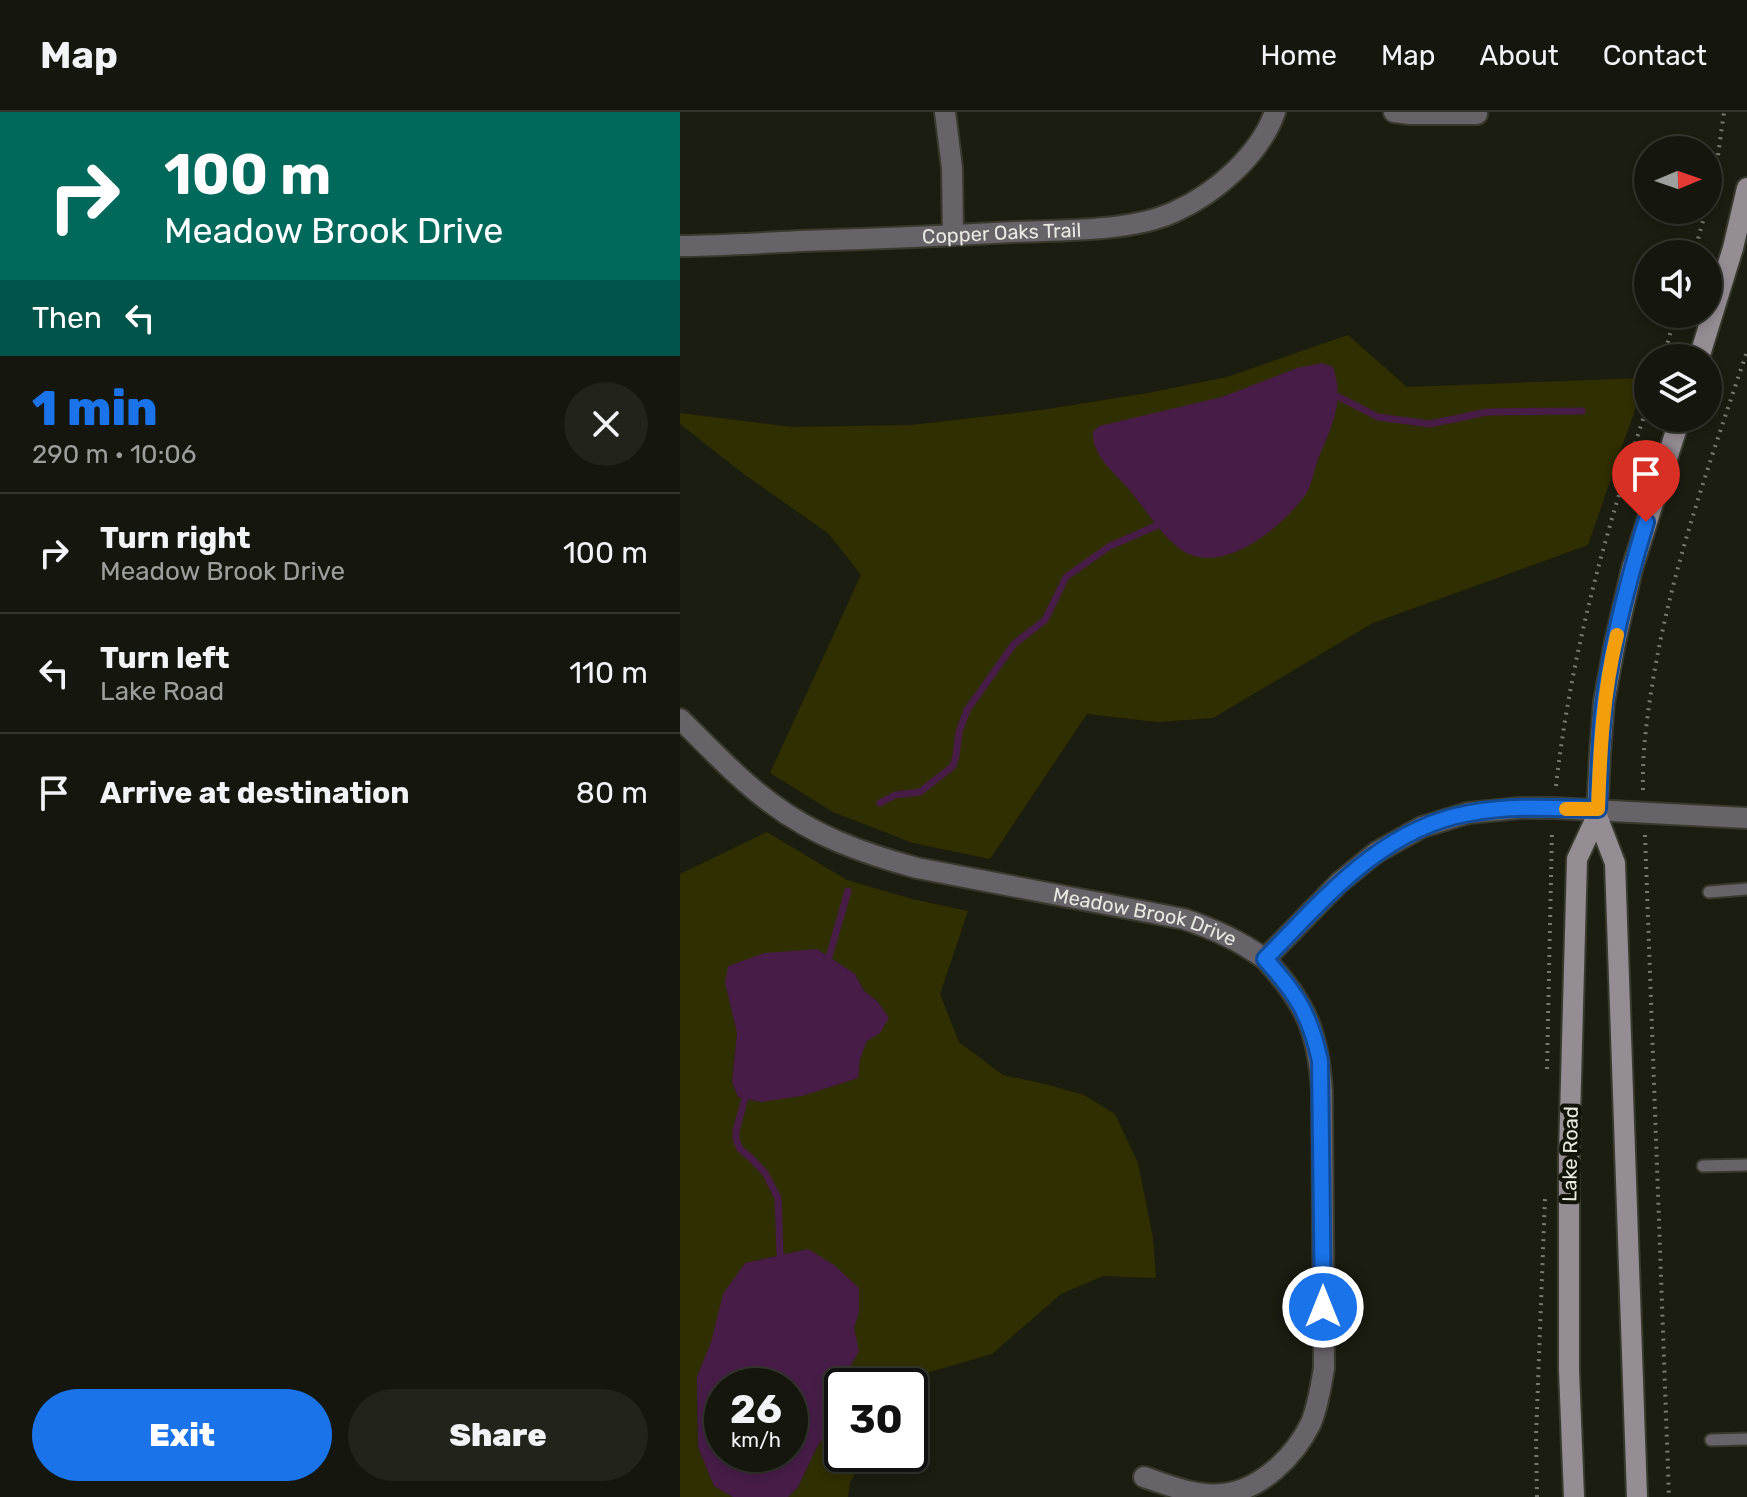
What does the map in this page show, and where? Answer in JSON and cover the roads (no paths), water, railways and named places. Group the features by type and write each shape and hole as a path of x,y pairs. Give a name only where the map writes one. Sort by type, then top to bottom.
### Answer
{"street":[{"path":"945,112 952,168 953,235"},
{"name":"Copper Oaks Trail","path":"680,246 1108,227 1140,222 1173,213 1204,196 1231,174 1254,149 1275,112"},
{"path":"1394,112 1477,114"},
{"path":"1703,344 1733,248 1747,188"},
{"name":"Lake Road","path":"1637,1497 1615,863 1598,813 1600,753 1604,702 1632,569 1676,432"},
{"name":"Meadow Brook Drive","path":"680,719 771,804 806,827 836,841 875,857 917,868 1184,919 1241,942 1265,959 1301,1004 1313,1031 1320,1061 1322,1091 1324,1368 1312,1421 1297,1447 1274,1471 1248,1487 1222,1494 1187,1491 1144,1477"},
{"path":"1265,959 1340,882 1377,852 1422,827 1468,813 1520,808 1747,818"},
{"name":"Lake Road","path":"1574,1497 1569,1370 1569,1154 1577,859 1598,813"}],"lane":[{"path":"1709,892 1747,889"},
{"path":"1703,1166 1747,1165"},
{"path":"1711,1440 1747,1439"}],"waterway":[{"path":"1339,397 1378,417 1430,424 1487,412 1582,411"},
{"path":"880,803 895,795 920,792 953,766 959,732 967,710 1014,644 1045,620 1066,577 1110,546 1158,525"},
{"path":"829,957 848,891"},
{"path":"745,1098 736,1139 740,1149 765,1173 778,1198 780,1254"}]}
